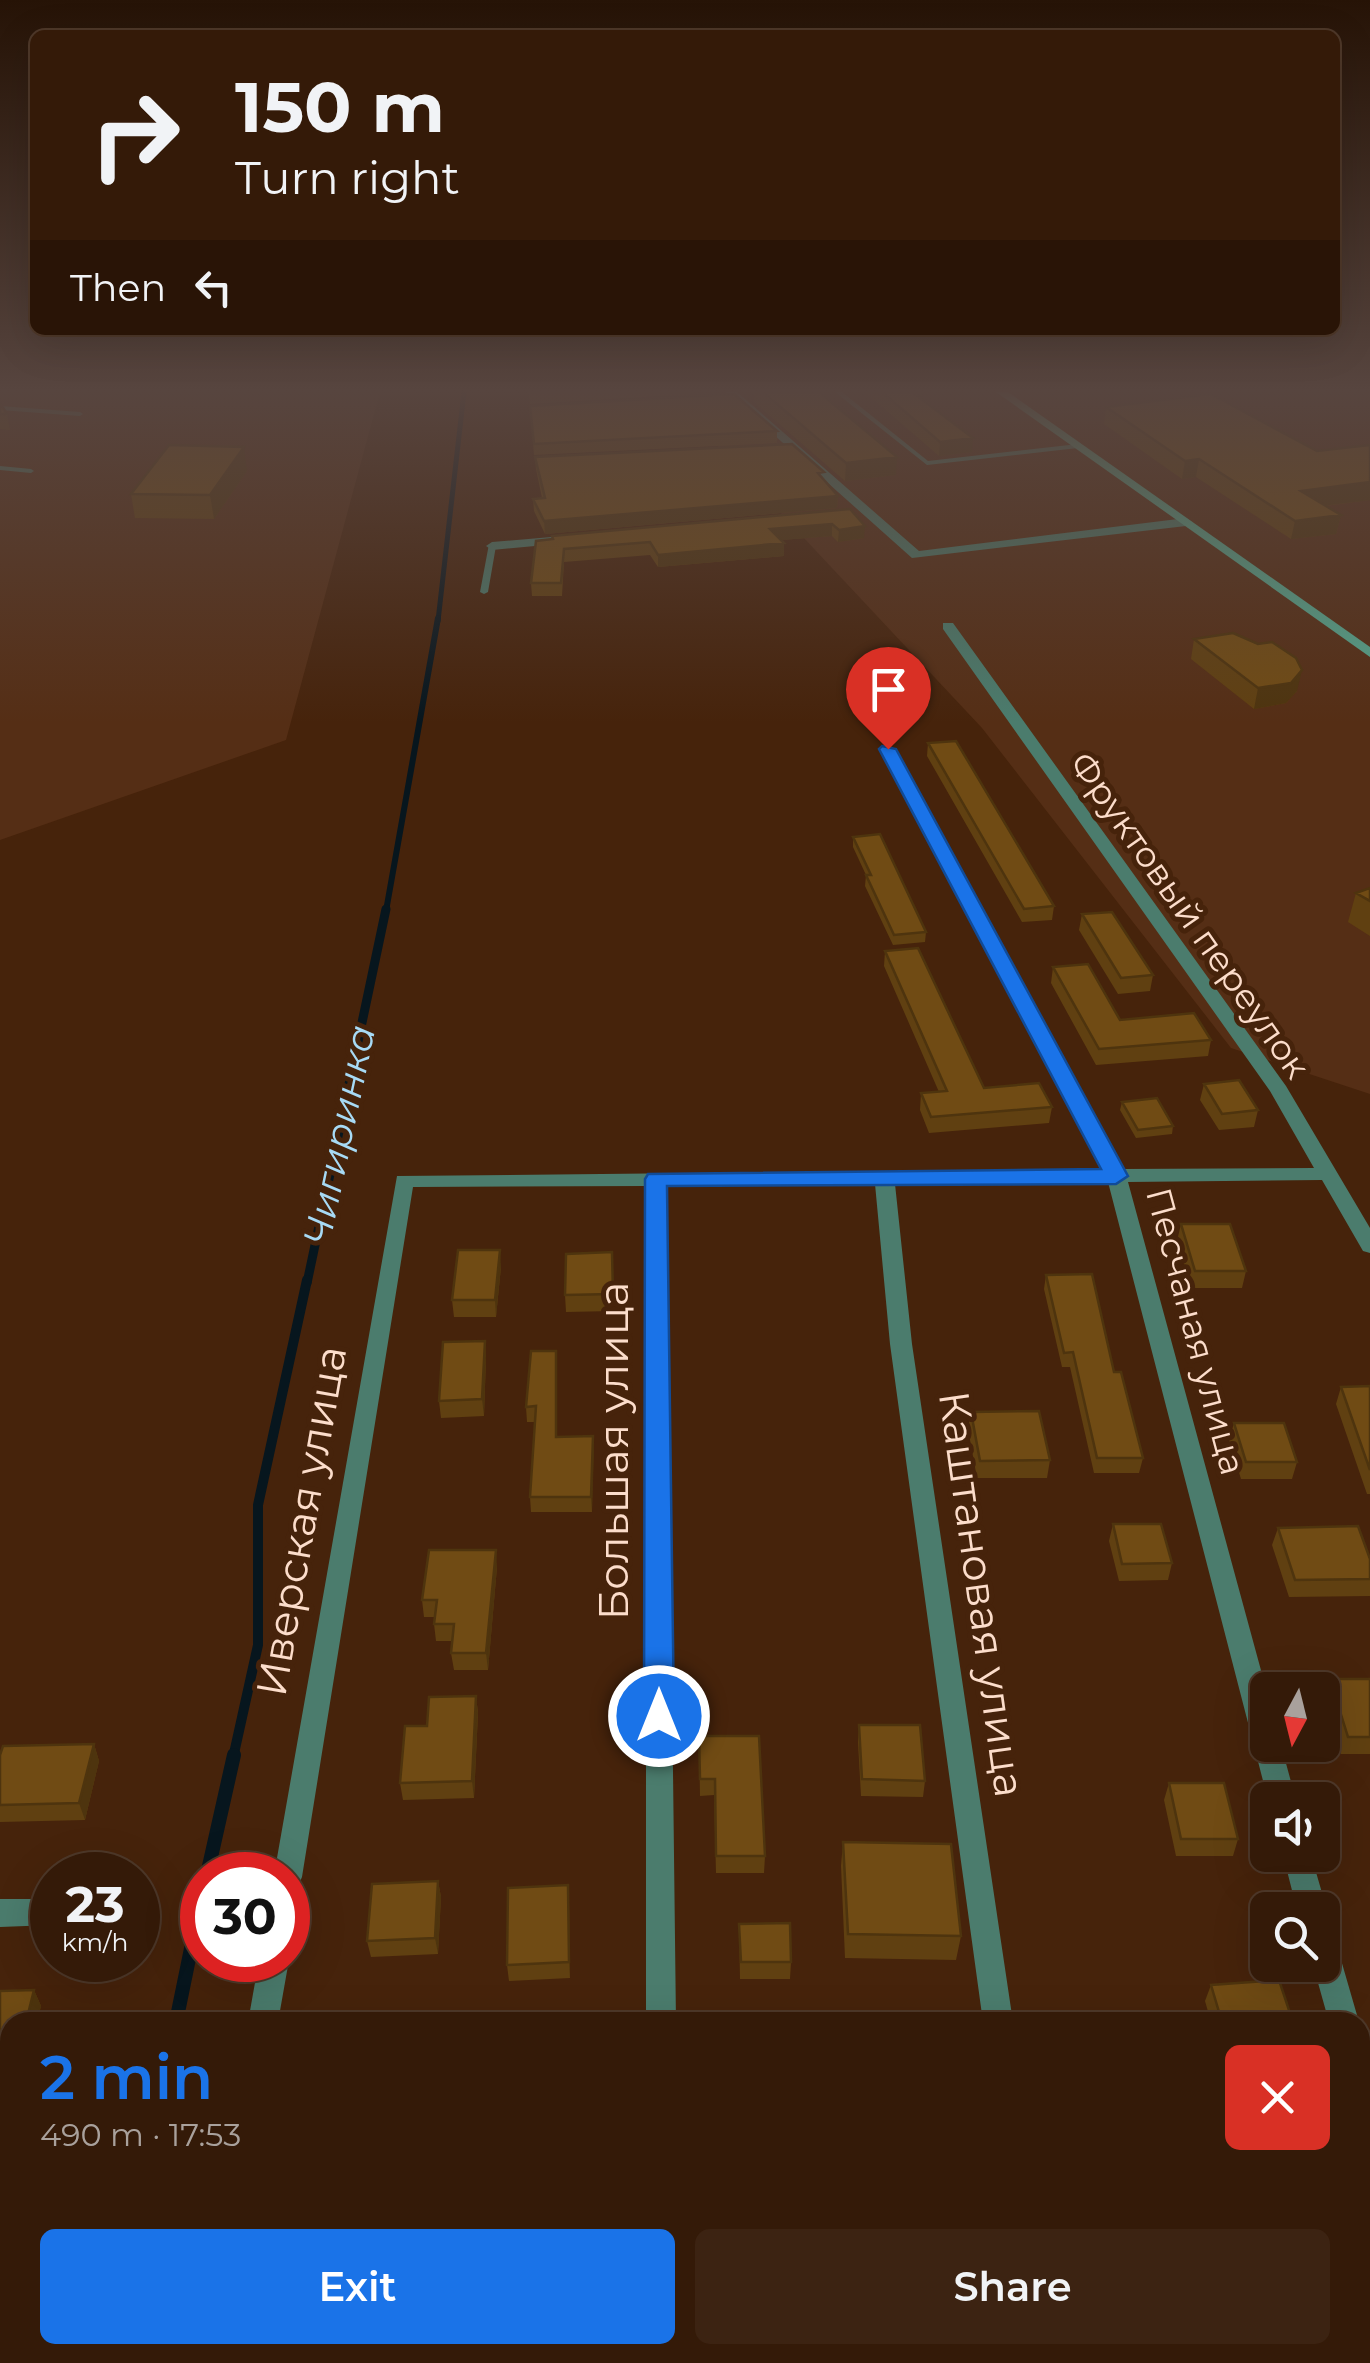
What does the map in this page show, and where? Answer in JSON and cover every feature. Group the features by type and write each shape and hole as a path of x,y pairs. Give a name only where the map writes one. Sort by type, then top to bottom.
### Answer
{"street":[{"path":"852,502 916,555 1186,522"},
{"path":"1158,502 1370,653"},
{"path":"844,515 864,513"},
{"path":"492,546 570,539"},
{"name":"Фруктовый переулок","path":"948,626 1278,1090 1370,1246"},
{"name":"Песчаная улица","path":"888,749 1116,1176 1277,1782"},
{"path":"656,1179 1330,1174"},
{"name":"Каштановая улица","path":"884,1178 901,1344 997,2012"},
{"name":"Иверская улица","path":"292,1852 404,1181 656,1179"},
{"name":"Большая улица","path":"656,1179 661,2012"},
{"path":"0,1913 30,1912"},
{"path":"265,2012 270,1982"},
{"path":"1332,1982 1341,2012"}],"lane":[{"path":"484,592 492,546"}],"shaded area":[{"path":"0,502 350,502 286,740 0,840"},
{"path":"770,502 1370,502 1370,1094 1231,1048 982,728"}],"building":[{"path":"535,502 764,502 544,521"},
{"path":"1266,502 1320,502 1341,515 1295,521"},
{"path":"850,509 865,526 839,530 832,524 770,529 784,543 658,555 650,542 564,549 561,583 531,583 536,541 553,539 552,536"},
{"path":"1233,633 1258,644 1272,642 1296,658 1302,670 1291,683 1258,688 1194,639"},
{"path":"956,741 1054,906 1024,909 928,743"},
{"path":"880,834 926,932 894,935 853,837"},
{"path":"1370,888 1370,901 1356,893"},
{"path":"1112,912 1153,975 1121,978 1082,914"},
{"path":"918,948 984,1088 1039,1083 1052,1107 931,1117 921,1093 947,1091 885,951"},
{"path":"1088,964 1120,1020 1194,1013 1211,1040 1099,1049 1053,967"},
{"path":"1239,1080 1258,1110 1222,1114 1204,1084"},
{"path":"1157,1098 1173,1126 1138,1130 1122,1102"},
{"path":"1181,1224 1230,1224 1246,1271 1195,1271"},
{"path":"458,1250 500,1250 495,1300 452,1300"},
{"path":"612,1252 613,1294 565,1295 566,1254"},
{"path":"1092,1274 1114,1372 1121,1372 1143,1458 1097,1458 1073,1352 1064,1353 1046,1275"},
{"path":"485,1341 482,1399 439,1401 443,1342"},
{"path":"531,1351 556,1351 556,1437 593,1436 591,1497 530,1497 536,1406 526,1407"},
{"path":"1370,1386 1370,1470 1341,1387"},
{"path":"1039,1411 1050,1460 980,1461 971,1412"},
{"path":"1234,1423 1284,1423 1297,1462 1246,1462"},
{"path":"1113,1524 1161,1524 1172,1563 1122,1564"},
{"path":"1358,1526 1370,1559 1370,1579 1295,1580 1278,1528"},
{"path":"429,1550 496,1550 486,1653 451,1653 454,1624 434,1624 437,1600 422,1600"},
{"path":"1340,1679 1370,1679 1370,1737 1348,1737 1340,1711"},
{"path":"476,1696 472,1781 400,1783 405,1726 427,1726 429,1697"},
{"path":"859,1725 920,1725 925,1781 862,1779"},
{"path":"699,1736 759,1736 765,1856 716,1856 715,1779 700,1779"},
{"path":"94,1744 79,1803 0,1805 3,1746"},
{"path":"1169,1783 1224,1783 1238,1839 1181,1839"},
{"path":"843,1842 951,1844 961,1936 848,1934"},
{"path":"438,1881 435,1938 367,1941 372,1884"},
{"path":"568,1885 569,1962 507,1965 508,1888"},
{"path":"790,1923 791,1962 741,1962 739,1924"},
{"path":"1280,1982 1290,2012 1219,2012 1211,1985"},
{"path":"34,1990 28,2012 0,2012 0,1991"}],"waterway":[{"name":"Чигиринка","path":"438,621 451,502"},
{"name":"Чигиринка","path":"386,911 438,618"},
{"name":"Чигиринка","path":"307,1283 386,909"},
{"name":"Чигиринка","path":"233,1758 258,1645 258,1505 307,1280"},
{"name":"Чигиринка","path":"212,1852 234,1755"},
{"name":"Чигиринка","path":"178,2012 184,1982"}],"route":[{"path":"659,1716 656,1179 1116,1176 888,749"}]}
